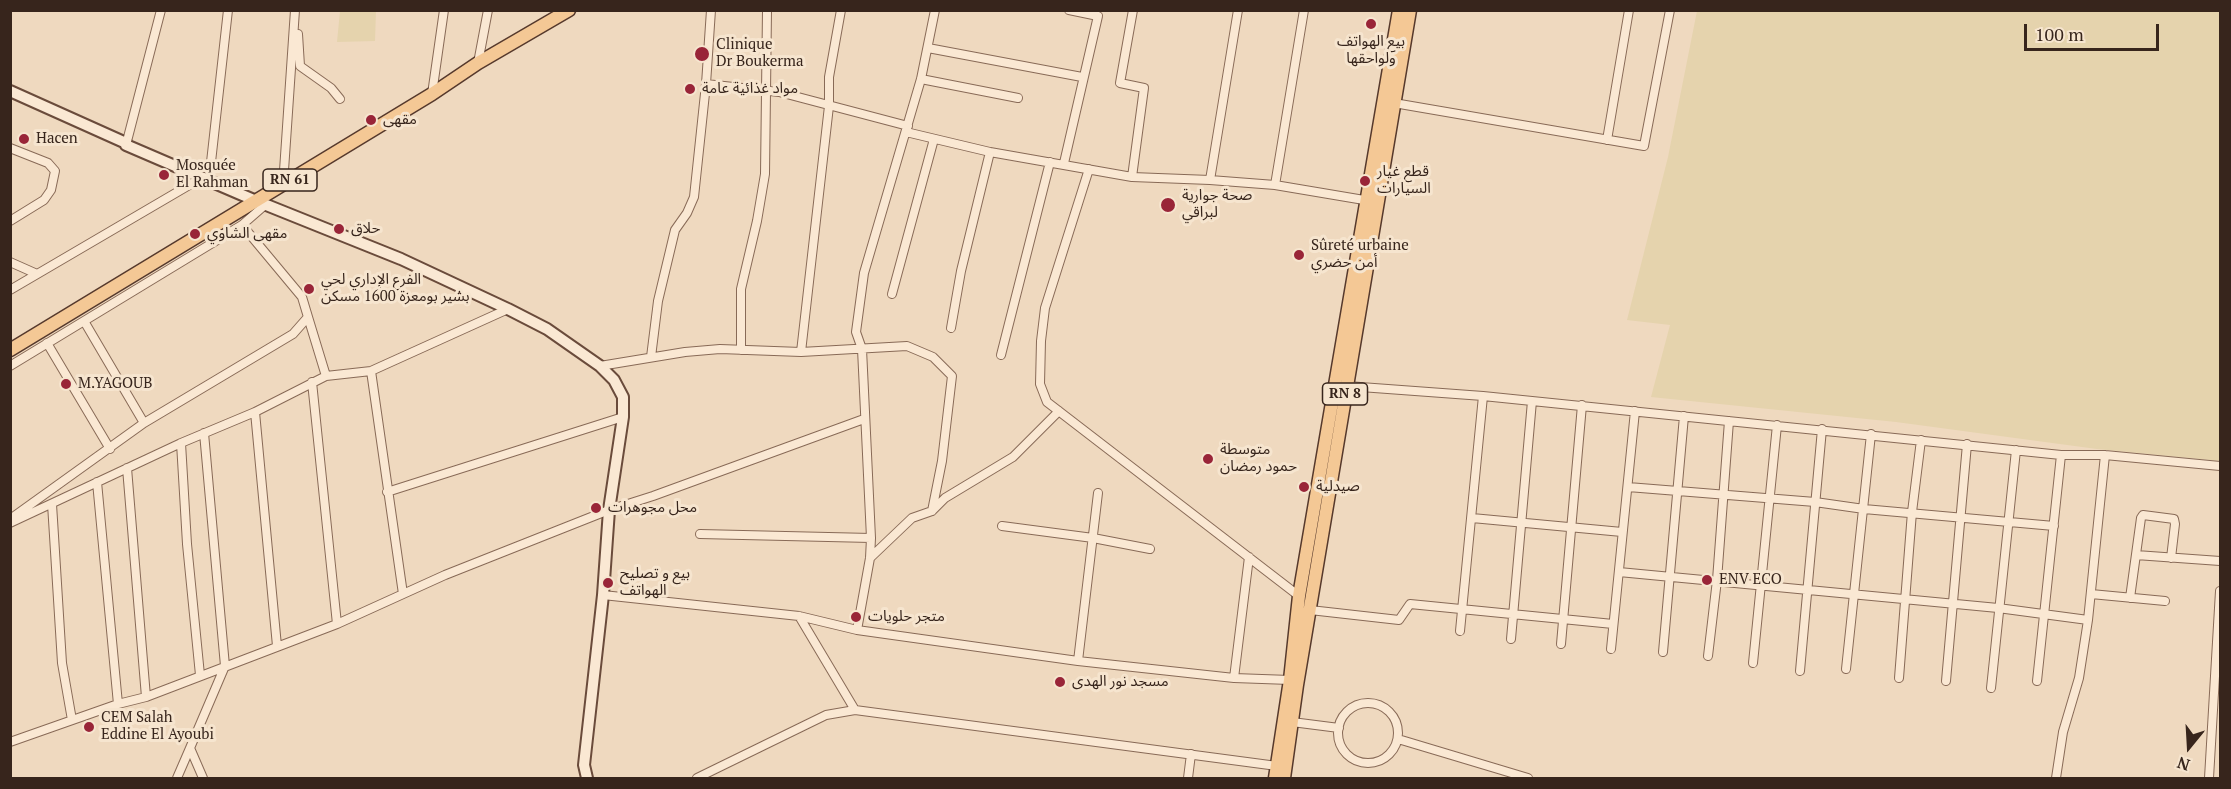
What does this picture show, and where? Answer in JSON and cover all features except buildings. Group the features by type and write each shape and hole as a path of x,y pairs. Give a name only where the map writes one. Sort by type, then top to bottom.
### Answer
{"main road":[{"name":"RN 61","path":"10,351 260,202 283,185 432,94 478,63 569,10"},
{"name":"RN 8","path":"1276,772 1293,682 1310,610 1347,386 1399,10"},
{"name":"RN 8","path":"1284,778 1292,722 1299,596 1410,10"}],"street":[{"path":"126,145 161,10"},
{"path":"206,178 228,10"},
{"path":"283,185 295,10"},
{"path":"432,94 444,10"},
{"path":"478,63 488,10"},
{"path":"651,357 658,301 675,230 687,213 694,196 711,10"},
{"path":"741,350 741,289 765,174 767,10"},
{"path":"801,352 829,106 829,76 841,10"},
{"path":"857,630 870,558 871,538 862,349 856,332 864,273 921,79 935,10"},
{"path":"1064,163 1082,77 1098,16 1069,10"},
{"path":"1132,10 1120,82 1144,88 1132,177"},
{"path":"1210,180 1238,10"},
{"path":"1275,185 1304,10"},
{"path":"1607,140 1629,10"},
{"path":"1394,103 1644,146 1670,10"},
{"path":"294,30 299,36 300,66 331,88 340,99"},
{"path":"928,48 1082,77"},
{"path":"921,79 1018,98"},
{"path":"706,84 723,84 779,93 907,129 934,139 990,152 1064,163 1132,177 1275,185 1373,201"},
{"path":"10,91 126,143 126,145 401,259 508,309 548,329 600,366 614,380 623,397 623,417 609,510 603,595 584,765 579,778"},
{"path":"892,294 934,139"},
{"path":"10,148 48,163 55,171 51,190 45,200 10,221"},
{"path":"951,328 961,271 990,152"},
{"path":"1001,355 1050,162"},
{"path":"1089,169 1045,308 1041,341 1040,384 1047,402 1299,596"},
{"path":"10,290 206,178"},
{"path":"10,366 242,225 260,202"},
{"path":"242,225 302,297 326,376"},
{"path":"10,262 37,274"},
{"path":"10,521 255,412 326,376 371,371 508,309"},
{"path":"10,521 144,423 293,334 308,318"},
{"path":"84,321 144,423"},
{"path":"47,343 110,449"},
{"path":"600,366 720,349 801,352 908,346 933,357 952,376 942,461 932,512"},
{"path":"371,371 403,594"},
{"path":"312,382 337,624"},
{"path":"1347,386 1582,405 2061,455 2105,455 2220,466"},
{"path":"1460,630 1483,396"},
{"path":"1511,639 1532,401"},
{"path":"1561,644 1582,405"},
{"path":"870,558 912,518 932,512 945,498 1013,456 1059,411"},
{"path":"1611,650 1635,411"},
{"path":"255,412 278,646"},
{"path":"1663,652 1684,416"},
{"path":"387,492 623,417"},
{"path":"10,742 118,704 146,697 337,624 445,575 609,510 864,419"},
{"path":"1708,656 1717,580 1729,421"},
{"path":"1753,663 1777,425"},
{"path":"1800,671 1822,429"},
{"path":"177,778 225,666 204,433"},
{"path":"1846,669 1871,434"},
{"path":"1899,678 1912,512 1921,440"},
{"path":"181,443 187,544 200,675"},
{"path":"1946,681 1967,444"},
{"path":"1991,688 2016,450"},
{"path":"2037,681 2061,455"},
{"path":"2056,778 2063,732 2079,678 2088,620 2105,455"},
{"path":"127,468 146,697"},
{"path":"97,482 118,704"},
{"path":"1628,487 1769,497 1864,509 2054,526"},
{"path":"1078,661 1098,493"},
{"path":"51,504 62,663 72,720"},
{"path":"2130,598 2141,518 2148,514 2171,517 2175,520 2171,558"},
{"path":"1472,518 1622,532"},
{"path":"1002,526 1093,538 1150,549"},
{"path":"700,534 871,538"},
{"path":"2136,555 2220,561"},
{"path":"1234,678 1249,557"},
{"path":"1619,572 1998,608 2088,620"},
{"path":"2209,778 2216,714 2220,591"},
{"path":"2091,594 2165,601"},
{"path":"603,595 799,616 857,630 1078,661 1293,682"},
{"path":"1310,610 1399,620 1410,604 1613,624"},
{"path":"799,616 855,710"},
{"path":"1369,703 1388,710 1395,719 1398,739 1389,754 1381,760 1371,763 1360,762 1349,756 1342,748 1339,728 1342,717 1349,709 1359,704 1369,703"},
{"path":"697,778 826,715 855,710 1191,754 1276,772"},
{"path":"1292,722 1339,728"},
{"path":"1398,739 1528,778"},
{"path":"190,748 203,778"},
{"path":"1188,778 1191,754"},
{"path":"584,765 587,778"}],"shaded area":[{"path":"340,11 376,11 375,41 337,42"},
{"path":"1697,11 2220,11 2220,461 2097,449 1896,422 1651,397 1670,325 1627,320 1668,157"}],"place":[{"name":"بيع الهواتف ولواحقها","path":"1371,24"},
{"name":"Clinique Dr Boukerma","path":"702,54"},
{"name":"مواد غذائية عامة","path":"690,89"},
{"name":"مقهى","path":"371,120"},
{"name":"Hacen","path":"24,139"},
{"name":"Mosquée El Rahman","path":"164,175"},
{"name":"قطع غيار السيارات","path":"1365,181"},
{"name":"صحة جوارية لبراقي","path":"1168,205"},
{"name":"حلاق","path":"339,229"},
{"name":"مقهى الشاوي","path":"195,234"},
{"name":"Sûreté urbaine أمن حضري","path":"1299,255"},
{"name":"الفرع الإداري لحي بشير بومعزة 1600 مسكن","path":"309,289"},
{"name":"M.YAGOUB","path":"66,384"},
{"name":"متوسطة حمود رمضان","path":"1208,459"},
{"name":"صيدلية","path":"1304,487"},
{"name":"محل مجوهرات","path":"596,508"},
{"name":"ENV ECO","path":"1707,580"},
{"name":"بيع و تصليح الهواتف","path":"608,583"},
{"name":"متجر حلويات","path":"856,617"},
{"name":"مسجد نور الهدى","path":"1060,682"},
{"name":"CEM Salah Eddine El Ayoubi","path":"89,727"}]}
